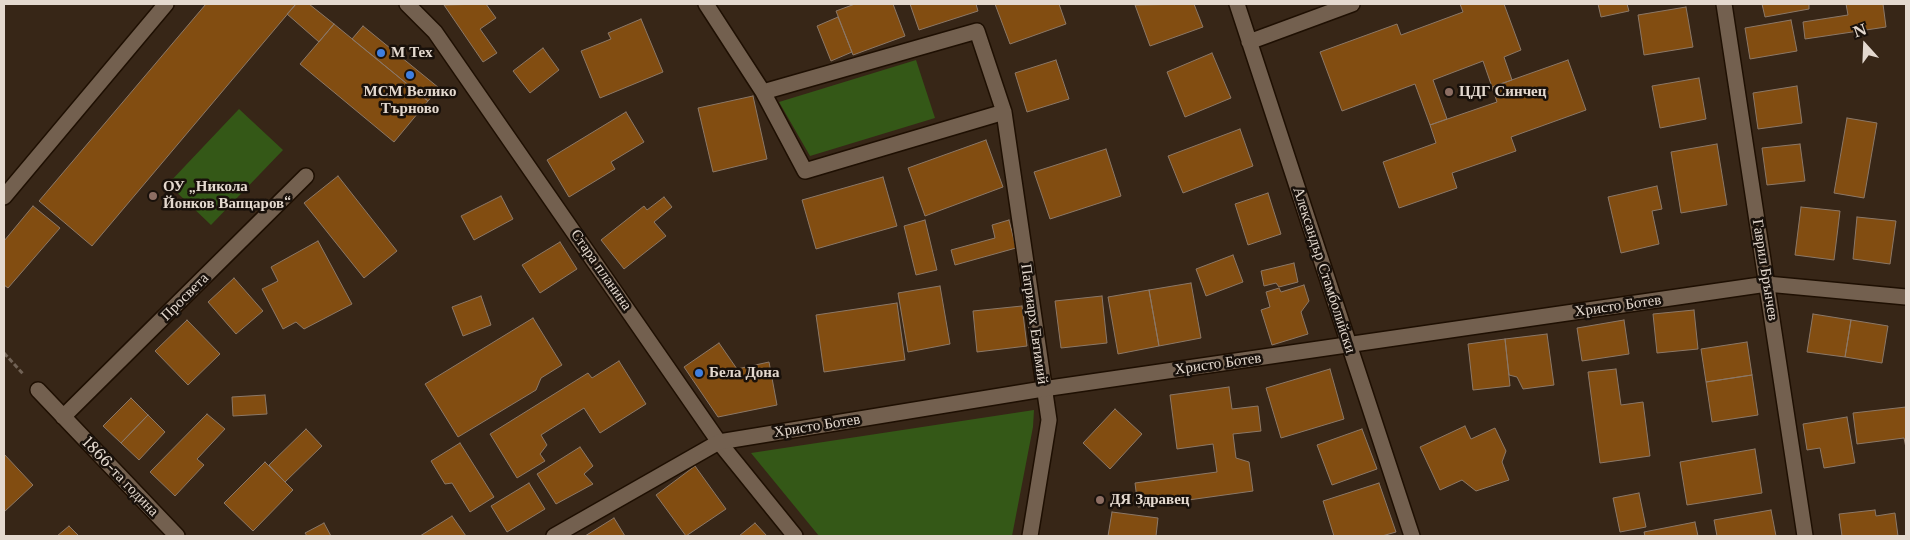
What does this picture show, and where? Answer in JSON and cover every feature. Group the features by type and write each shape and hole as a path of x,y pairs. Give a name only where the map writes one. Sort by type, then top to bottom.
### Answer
{"street":[{"path":"4,197 166,4"},
{"name":"Стара планина","path":"407,4 440,40 719,442 795,536"},
{"path":"706,4 763,92 805,171 1004,112"},
{"name":"Александър Стамболийски","path":"1237,4 1412,536"},
{"path":"1249,42 1352,4"},
{"name":"Гаврил Брънчев","path":"1724,4 1805,536"},
{"name":"Патриарх Евтимий","path":"763,92 977,31 1004,112 1048,420 1030,536"},
{"name":"Просвета","path":"63,417 306,176"},
{"name":"Христо Ботев","path":"554,536 719,442 1043,389 1767,284 1906,297"},
{"name":"1866-та година","path":"38,390 177,536"}],"path":[{"path":"4,353 38,390"}],"green space":[{"path":"916,60 935,118 810,156 779,102"},
{"path":"239,109 283,150 211,225 168,184"},
{"path":"1034,410 1033,427 1012,536 819,536 751,453"}],"building":[{"path":"206,4 296,4 92,246 39,201"},
{"path":"296,4 309,4 334,24 319,42 287,14"},
{"path":"486,4 496,18 480,29 497,53 483,62 444,5"},
{"path":"855,4 893,4 905,36 853,55 836,11"},
{"path":"910,4 976,4 978,11 919,30"},
{"path":"995,4 1059,4 1066,24 1010,44"},
{"path":"1194,4 1203,27 1150,46 1135,5"},
{"path":"1460,4 1504,4 1521,50 1504,57 1512,80 1492,87 1483,61 1433,80 1447,119 1430,125 1415,84 1342,111 1320,52 1397,24 1401,35 1463,12"},
{"path":"1598,4 1627,4 1629,11 1601,17"},
{"path":"1762,4 1809,4 1809,9 1765,17"},
{"path":"1846,4 1883,4 1886,27 1805,39 1803,22 1848,15"},
{"path":"1686,7 1693,47 1644,55 1638,15"},
{"path":"838,17 852,52 831,61 817,26"},
{"path":"641,19 663,72 600,98 581,51 611,39 608,33"},
{"path":"1791,20 1797,51 1750,59 1745,28"},
{"path":"334,24 428,101 394,142 300,64"},
{"path":"363,26 439,88 428,101 352,39"},
{"path":"543,48 559,70 530,93 513,71"},
{"path":"1212,53 1231,98 1185,117 1167,72"},
{"path":"1056,60 1069,99 1027,112 1015,73"},
{"path":"1568,60 1586,110 1511,137 1516,151 1452,173 1457,188 1399,208 1383,162 1436,143 1430,125 1497,102 1492,87"},
{"path":"1699,78 1706,119 1660,128 1652,86"},
{"path":"1797,86 1802,123 1758,129 1753,93"},
{"path":"753,96 767,159 713,172 698,108"},
{"path":"626,112 644,142 611,162 615,169 569,197 547,160"},
{"path":"1847,118 1877,123 1864,198 1834,193"},
{"path":"1240,129 1253,166 1183,193 1168,156"},
{"path":"986,140 1003,187 925,216 908,168"},
{"path":"1717,144 1727,205 1681,213 1671,152"},
{"path":"1800,144 1805,181 1767,185 1762,148"},
{"path":"1106,149 1121,196 1050,219 1034,172"},
{"path":"338,176 397,251 364,278 304,203"},
{"path":"883,177 897,226 816,249 802,200"},
{"path":"1657,186 1662,209 1652,211 1659,244 1621,253 1608,197"},
{"path":"1268,193 1281,234 1248,245 1235,204"},
{"path":"501,196 513,219 474,240 461,216"},
{"path":"664,197 672,207 654,222 666,236 624,269 601,240 644,206 647,210"},
{"path":"33,206 60,228 8,288 4,285 4,241"},
{"path":"1801,207 1840,211 1834,260 1795,255"},
{"path":"1857,217 1896,221 1890,264 1853,259"},
{"path":"925,220 937,270 916,275 904,226"},
{"path":"1009,220 1016,248 955,265 951,250 995,238 992,225"},
{"path":"318,241 352,304 304,329 296,322 283,329 262,289 278,281 271,267"},
{"path":"560,242 577,269 540,293 522,265"},
{"path":"1233,255 1243,282 1206,296 1196,269"},
{"path":"1294,263 1298,282 1279,287 1276,283 1264,286 1261,271"},
{"path":"234,278 263,311 236,334 208,302"},
{"path":"1191,283 1201,338 1159,346 1149,290"},
{"path":"1304,285 1309,301 1301,312 1308,334 1272,345 1261,310 1270,307 1266,292 1279,288 1281,292"},
{"path":"940,286 950,344 908,352 898,293"},
{"path":"1149,290 1159,346 1118,354 1108,297"},
{"path":"481,296 491,325 463,336 452,307"},
{"path":"1102,296 1107,343 1061,348 1055,301"},
{"path":"897,303 905,360 824,372 816,315"},
{"path":"1022,306 1027,346 977,352 973,311"},
{"path":"1694,310 1698,349 1657,353 1653,314"},
{"path":"1813,314 1851,320 1845,357 1807,352"},
{"path":"533,318 562,365 541,378 536,390 458,437 425,384"},
{"path":"187,320 220,354 188,385 155,351"},
{"path":"1624,320 1629,354 1582,361 1577,328"},
{"path":"1851,320 1888,326 1882,363 1845,357"},
{"path":"1547,334 1554,385 1523,389 1517,377 1509,375 1505,339"},
{"path":"1505,339 1510,386 1473,390 1468,344"},
{"path":"1747,342 1752,375 1706,382 1701,349"},
{"path":"719,343 737,369 769,362 777,405 718,417 684,367"},
{"path":"619,361 646,404 600,433 584,408 541,435 547,445 540,454 545,461 517,478 490,434 588,373 592,378"},
{"path":"1330,369 1344,419 1281,438 1266,388"},
{"path":"1616,369 1621,405 1643,402 1650,456 1600,463 1588,372"},
{"path":"1752,375 1758,415 1712,422 1706,382"},
{"path":"1229,387 1232,409 1258,406 1261,431 1233,434 1236,458 1249,462 1253,491 1138,507 1135,483 1217,472 1213,444 1177,449 1170,395"},
{"path":"265,395 267,414 233,416 232,397"},
{"path":"131,398 148,415 121,443 103,426"},
{"path":"1906,407 1906,448 1904,438 1857,444 1853,413"},
{"path":"1115,409 1142,434 1110,469 1083,443"},
{"path":"207,414 225,429 197,459 204,465 175,496 150,472"},
{"path":"148,415 165,432 139,460 121,443"},
{"path":"1847,417 1855,463 1824,468 1820,448 1807,450 1803,424"},
{"path":"1465,426 1471,439 1495,428 1506,451 1502,462 1509,480 1476,491 1462,480 1440,490 1420,447"},
{"path":"306,429 322,446 285,482 269,465"},
{"path":"1362,429 1377,469 1332,485 1317,445"},
{"path":"460,443 494,497 470,512 452,483 445,484 431,461"},
{"path":"580,447 593,466 584,474 593,484 556,504 537,474"},
{"path":"1755,449 1762,493 1687,505 1680,462"},
{"path":"4,454 33,485 4,512"},
{"path":"265,462 293,490 253,531 224,503"},
{"path":"695,466 726,509 686,536 656,495"},
{"path":"529,483 545,509 507,532 491,506"},
{"path":"1379,483 1396,532 1382,536 1334,536 1323,501"},
{"path":"1639,493 1646,527 1620,532 1613,498"},
{"path":"1771,510 1776,536 1717,536 1714,520"},
{"path":"1875,510 1876,516 1895,513 1898,536 1842,536 1839,514"},
{"path":"1112,512 1158,518 1156,536 1108,536"},
{"path":"452,516 466,536 420,536"},
{"path":"614,518 625,536 585,536"},
{"path":"1695,522 1698,536 1645,536 1644,532"},
{"path":"324,523 331,536 307,536 305,533"},
{"path":"755,523 767,536 739,536"},
{"path":"69,526 79,536 57,536"}],"place":[{"name":"М Тех","path":"381,53"},
{"name":"МСМ Велико Търново","path":"410,75"},
{"name":"ЦДГ Синчец","path":"1449,92"},
{"name":"ОУ „Никола Йонков Вапцаров“","path":"153,196"},
{"name":"Бела Дона","path":"699,373"},
{"name":"ДЯ Здравец","path":"1100,500"}]}
